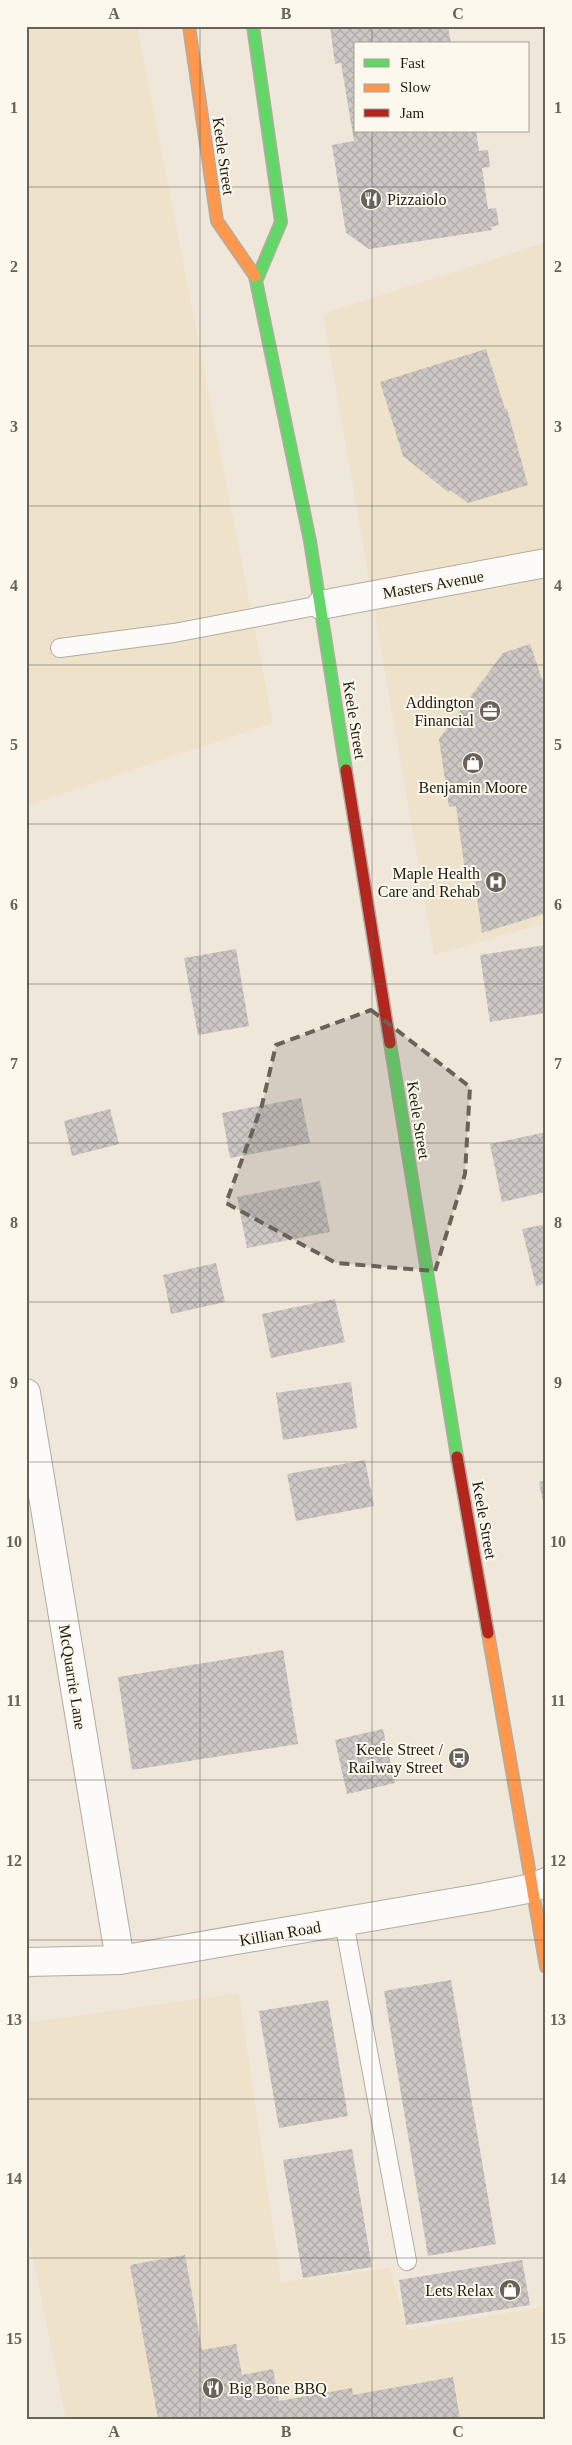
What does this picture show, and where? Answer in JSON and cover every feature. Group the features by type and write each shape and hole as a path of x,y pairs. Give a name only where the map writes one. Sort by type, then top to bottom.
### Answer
{"main road":[{"name":"Keele Street","path":"188,26 217,221 257,279 320,605 437,1337 539,1885 546,1967"},
{"path":"253,26 281,222 257,279"}],"street":[{"name":"Masters Avenue","path":"320,605 546,563"},
{"name":"McQuarrie Lane","path":"26,1393 30,1447 120,1960"},
{"name":"Killian Road","path":"26,1962 120,1960 344,1922 539,1885"}],"lane":[{"path":"60,648 174,633 320,605"},
{"path":"344,1922 407,2261"}],"highlighted area":[{"path":"371,1010 470,1087 465,1174 435,1271 336,1263 226,1203 262,1105 276,1045"}],"shaded area":[{"path":"26,26 137,26 273,723 26,806"},
{"path":"546,242 546,923 434,955 323,314"},
{"path":"239,1993 281,2282 390,2268 407,2330 546,2306 546,2419 66,2419 26,2224 26,2023"}],"building":[{"path":"330,26 448,26 451,42 354,42 354,132 476,132 479,151 488,150 490,167 482,168 488,209 496,208 499,225 491,227 492,230 369,249 346,233 332,145 354,141 341,63 335,64"},
{"path":"486,349 505,409 507,409 528,485 468,503 450,490 448,492 403,456 380,382"},
{"path":"530,644 546,691 546,913 482,933 473,870 465,871 456,806 449,807 439,739 503,653"},
{"path":"546,945 546,1013 490,1022 480,955"},
{"path":"236,949 249,1026 198,1035 184,958"},
{"path":"301,1098 310,1143 230,1158 222,1113"},
{"path":"110,1109 119,1144 72,1156 64,1121"},
{"path":"546,1132 546,1192 502,1202 490,1144"},
{"path":"320,1181 330,1232 247,1248 237,1197"},
{"path":"546,1224 546,1284 536,1286 522,1229"},
{"path":"216,1263 225,1302 171,1314 163,1275"},
{"path":"335,1299 345,1342 271,1358 262,1314"},
{"path":"351,1382 357,1428 283,1440 276,1393"},
{"path":"365,1460 374,1506 296,1521 287,1474"},
{"path":"546,1480 546,1512 545,1512 539,1482"},
{"path":"283,1650 298,1744 132,1770 118,1677"},
{"path":"383,1729 395,1783 347,1794 335,1740"},
{"path":"451,1980 496,2244 428,2256 384,1991"},
{"path":"328,2000 348,2116 279,2128 259,2011"},
{"path":"352,2149 372,2267 303,2278 283,2160"},
{"path":"185,2255 202,2350 236,2344 242,2375 273,2369 279,2401 352,2388 353,2395 453,2377 460,2419 158,2419 130,2265"},
{"path":"522,2260 530,2305 406,2325 399,2280"}],"traffic: fast":[{"path":"253,26 281,222 257,279"},
{"path":"255,276 310,541 346,770"},
{"path":"390,1043 457,1457"}],"traffic: slow":[{"path":"189,26 217,221 255,276"},
{"path":"488,1633 546,1967"}],"traffic: jam":[{"path":"346,770 390,1043"},
{"path":"457,1457 488,1633"}],"place":[{"name":"Pizzaiolo","path":"371,199"},
{"name":"Addington Financial","path":"490,711"},
{"name":"Benjamin Moore","path":"473,763"},
{"name":"Maple Health Care and Rehab","path":"496,882"},
{"name":"Keele Street / Railway Street","path":"459,1758"},
{"name":"Lets Relax","path":"510,2290"},
{"name":"Big Bone BBQ","path":"213,2388"}]}
